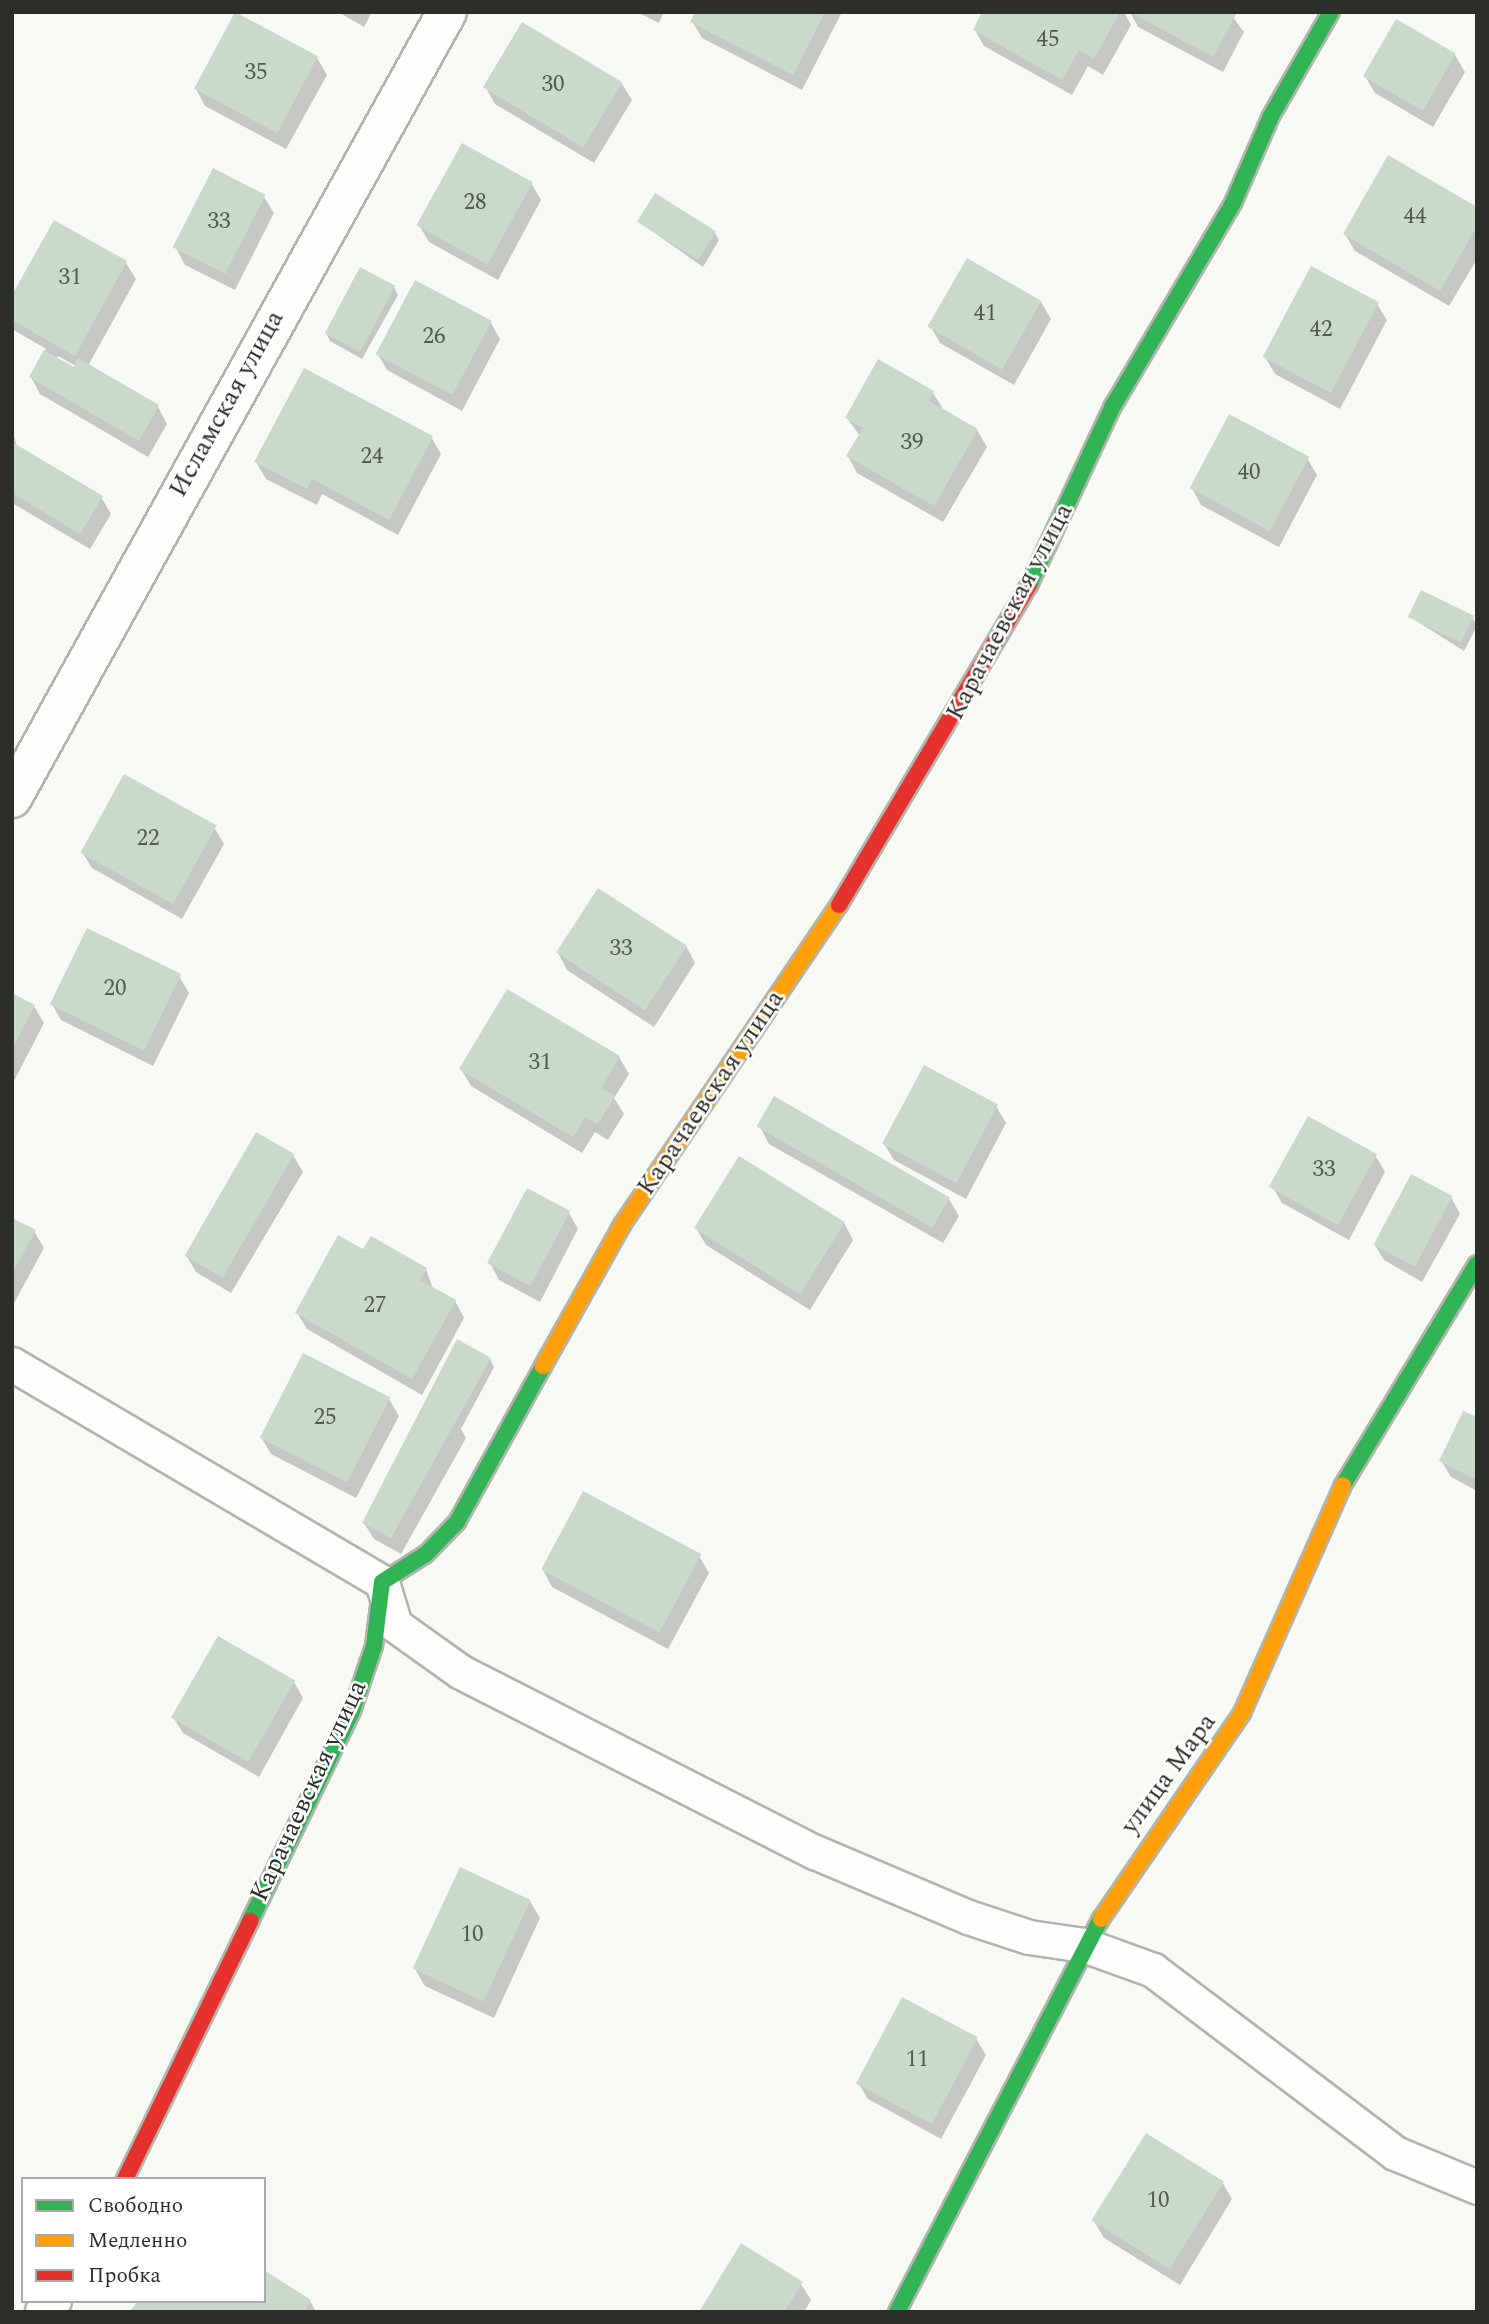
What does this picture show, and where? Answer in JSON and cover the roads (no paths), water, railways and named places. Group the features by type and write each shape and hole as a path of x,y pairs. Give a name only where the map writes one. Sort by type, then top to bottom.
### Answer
{"street":[{"name":"Исламская улица","path":"12,798 447,12"},
{"name":"Карачаевская улица","path":"126,2177 352,1711 374,1646 382,1582 426,1554 457,1522 622,1225 903,804 1037,571 1113,406 1233,203 1271,116 1331,12"},
{"name":"улица Мара","path":"897,2312 1084,1945 1242,1713 1343,1483 1449,1319 1477,1264"}],"lane":[{"path":"12,1364 382,1582 395,1625 461,1672 815,1852 968,1917 1029,1937 1084,1945 1153,1970 1395,2153 1477,2187"}]}
